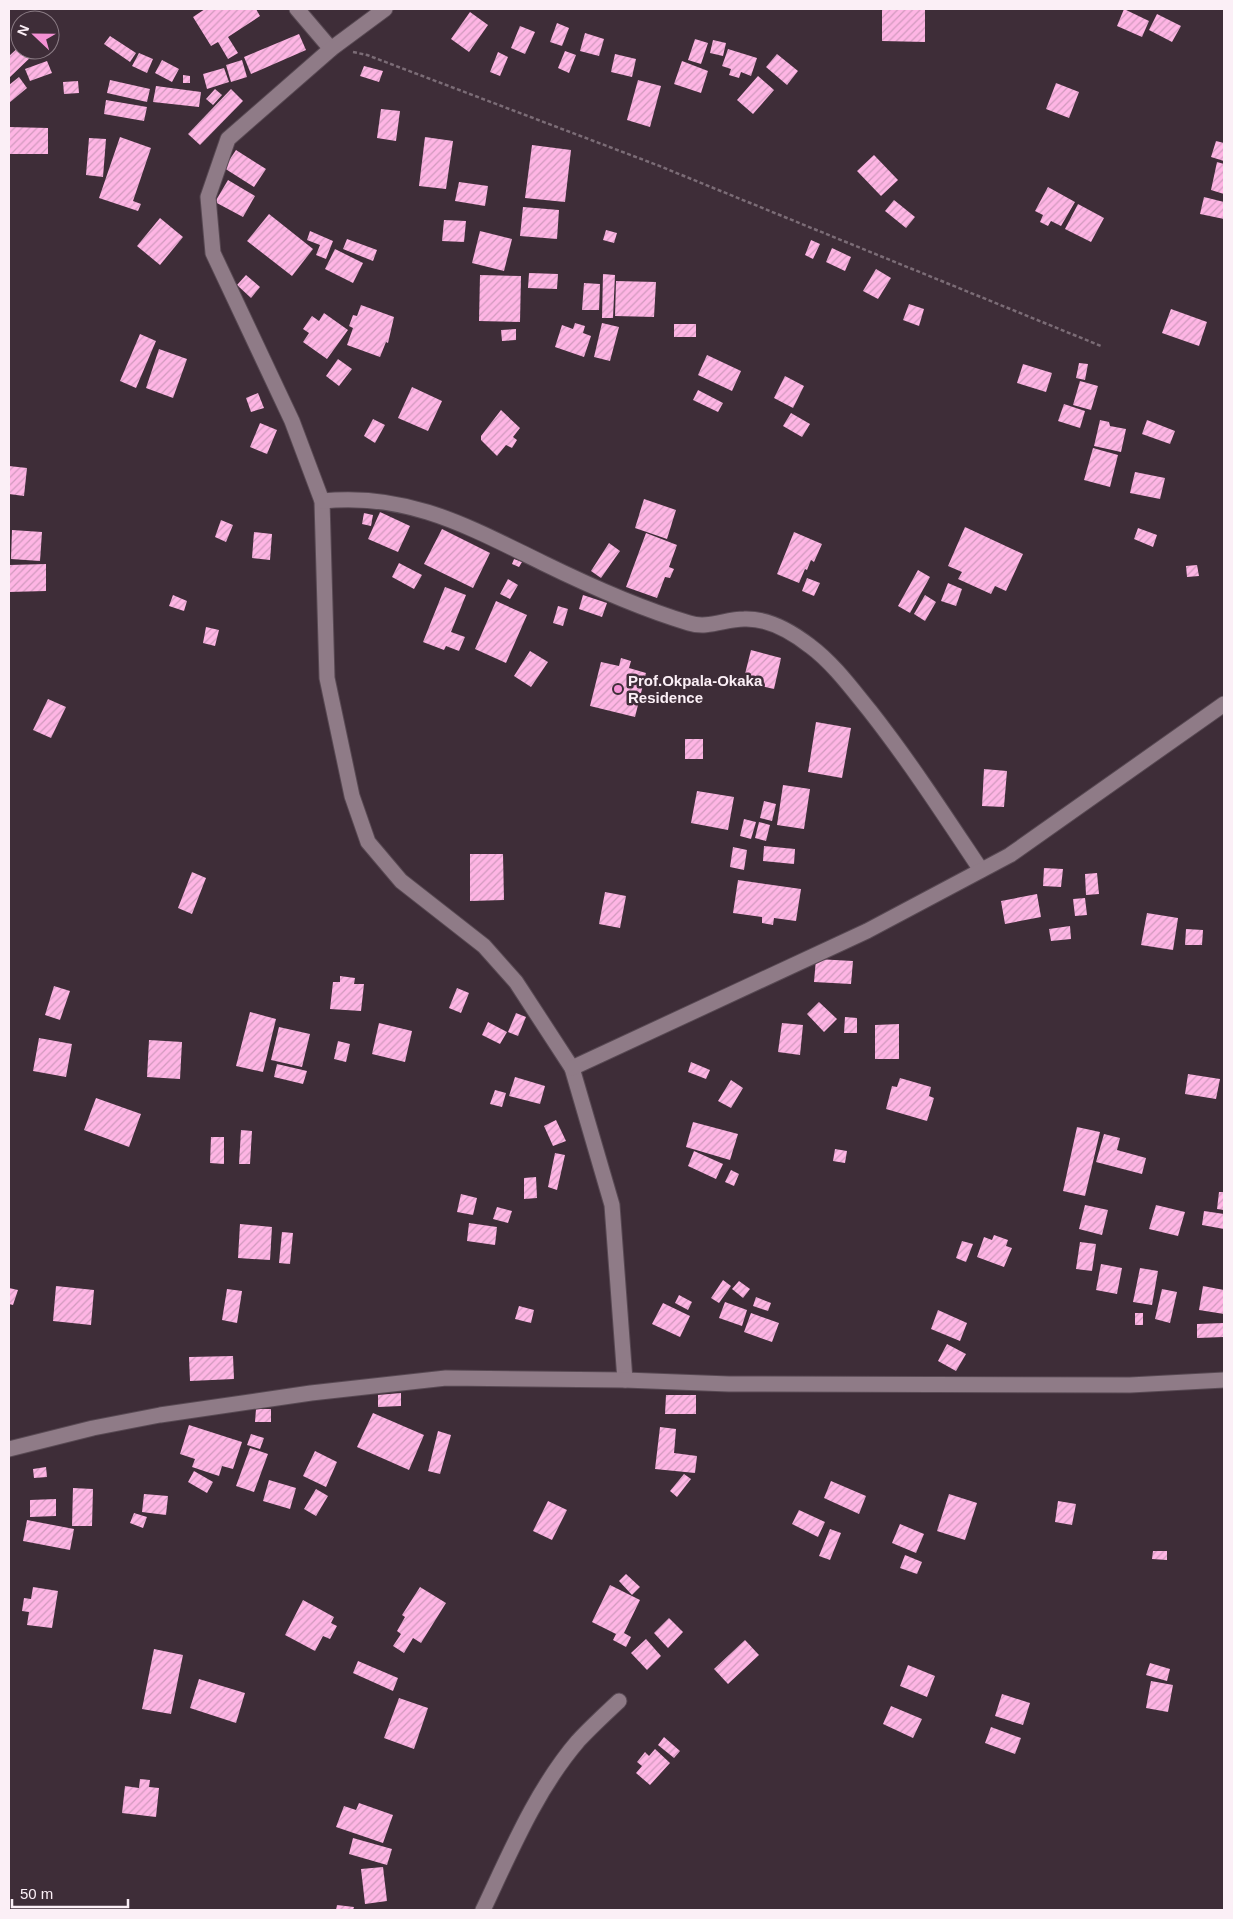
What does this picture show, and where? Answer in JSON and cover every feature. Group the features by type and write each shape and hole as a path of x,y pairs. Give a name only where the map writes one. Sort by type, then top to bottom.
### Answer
{"street":[{"path":"296,9 331,49"},
{"path":"385,9 331,49 228,139 208,198 213,253 292,421 322,501 328,678 352,796 368,842 401,881 484,946 516,982 572,1068 612,1205 624,1380"},
{"path":"322,501 347,498 409,506 445,516 553,568 634,603 691,624 708,626 744,619 764,621 786,630 812,647 848,683 910,762 981,870"},
{"path":"572,1068 867,931 1010,855 1224,704"},
{"path":"9,1449 93,1428 160,1415 387,1384 446,1378 624,1380 739,1384 1130,1386 1224,1380"},
{"path":"483,1910 515,1840 559,1768 578,1742 619,1701"}],"path":[{"path":"331,49 367,55 657,164 1101,346"}],"building":[{"path":"205,9 256,9 260,16 228,37 238,53 228,59 218,42 211,46 193,17"},
{"path":"882,9 925,9 925,42 882,41"},
{"path":"1124,9 1149,21 1142,37 1117,26"},
{"path":"470,12 488,25 469,52 451,39"},
{"path":"1157,14 1181,26 1172,42 1149,30"},
{"path":"557,23 569,28 562,46 550,42"},
{"path":"520,26 535,32 525,54 511,48"},
{"path":"585,33 604,39 599,56 580,51"},
{"path":"299,34 306,50 251,74 244,57"},
{"path":"110,36 136,53 130,62 104,44"},
{"path":"695,39 708,43 701,64 688,60"},
{"path":"713,40 726,43 723,56 710,53"},
{"path":"728,49 757,58 751,76 741,72 739,78 729,75 731,69 722,66"},
{"path":"565,51 576,55 569,73 558,68"},
{"path":"498,52 508,57 500,76 490,72"},
{"path":"139,53 153,59 147,73 132,66"},
{"path":"615,54 636,59 632,77 611,72"},
{"path":"777,54 798,71 787,85 766,67"},
{"path":"9,56 10,60 28,60 9,78"},
{"path":"162,60 179,69 172,82 155,73"},
{"path":"242,60 247,77 231,82 226,65"},
{"path":"47,61 52,73 30,81 25,69"},
{"path":"682,61 708,71 701,93 674,84"},
{"path":"364,66 383,71 379,82 360,76"},
{"path":"224,68 229,82 207,89 203,74"},
{"path":"183,75 190,76 190,83 183,83"},
{"path":"758,76 774,90 753,114 737,100"},
{"path":"19,77 27,88 9,103 9,85"},
{"path":"110,80 150,89 147,102 107,93"},
{"path":"638,80 661,86 650,127 627,120"},
{"path":"78,81 79,93 64,94 63,82"},
{"path":"1056,83 1079,92 1069,118 1046,109"},
{"path":"156,86 201,92 199,107 153,102"},
{"path":"215,89 222,95 213,105 206,99"},
{"path":"231,89 243,101 200,145 188,134"},
{"path":"106,100 147,107 144,121 104,114"},
{"path":"381,109 400,111 396,141 377,138"},
{"path":"9,127 48,128 48,154 9,154"},
{"path":"120,137 151,148 133,201 141,204 138,211 99,198"},
{"path":"425,137 453,141 446,189 419,186"},
{"path":"89,138 106,139 103,177 86,175"},
{"path":"1216,141 1224,143 1224,161 1211,157"},
{"path":"532,145 571,150 565,202 525,198"},
{"path":"236,150 266,169 254,187 224,168"},
{"path":"874,155 898,180 881,196 857,171"},
{"path":"1217,162 1224,164 1224,194 1211,190"},
{"path":"228,180 255,196 243,217 215,202"},
{"path":"459,182 488,186 485,206 455,201"},
{"path":"1048,187 1075,202 1061,226 1051,221 1048,226 1040,222 1043,215 1035,211"},
{"path":"1204,197 1224,202 1224,219 1200,214"},
{"path":"894,200 915,217 906,228 885,211"},
{"path":"1078,204 1104,218 1091,242 1065,229"},
{"path":"523,207 559,210 557,239 520,236"},
{"path":"269,214 313,249 292,276 247,241"},
{"path":"160,218 183,237 160,265 137,246"},
{"path":"444,220 466,221 464,242 442,241"},
{"path":"606,230 617,233 614,243 603,240"},
{"path":"310,231 333,241 326,259 316,255 320,245 307,240"},
{"path":"480,231 512,239 504,271 472,263"},
{"path":"347,239 377,250 373,261 343,249"},
{"path":"811,240 820,244 813,259 805,255"},
{"path":"832,248 851,257 845,271 826,262"},
{"path":"335,249 363,263 353,283 325,269"},
{"path":"876,269 891,278 878,299 863,291"},
{"path":"529,273 558,274 557,289 528,288"},
{"path":"603,274 615,275 613,318 602,318"},
{"path":"246,275 260,287 251,298 237,285"},
{"path":"480,275 521,276 520,322 479,321"},
{"path":"616,281 656,282 654,317 615,316"},
{"path":"584,283 600,284 599,310 582,310"},
{"path":"909,304 924,309 919,326 903,320"},
{"path":"361,305 394,317 388,343 386,342 380,357 347,345 353,328 349,326 353,315 357,316"},
{"path":"1171,309 1207,322 1199,346 1162,333"},
{"path":"324,313 348,330 327,359 303,342 309,333 303,329 312,316 319,321"},
{"path":"575,323 585,326 583,333 591,336 584,357 555,347 562,325 573,329"},
{"path":"602,323 619,327 610,361 594,357"},
{"path":"674,324 696,324 696,337 674,337"},
{"path":"516,329 516,340 502,341 501,330"},
{"path":"140,334 156,341 136,388 120,381"},
{"path":"159,349 187,359 173,398 146,388"},
{"path":"707,355 741,371 732,391 698,375"},
{"path":"338,359 352,369 339,386 326,376"},
{"path":"1079,363 1088,364 1085,380 1076,378"},
{"path":"1023,364 1052,373 1046,392 1017,383"},
{"path":"785,376 804,386 793,408 774,398"},
{"path":"1080,381 1098,386 1091,410 1073,405"},
{"path":"412,387 442,401 428,431 398,418"},
{"path":"698,390 723,403 718,412 693,400"},
{"path":"258,393 264,408 251,412 246,398"},
{"path":"1064,404 1085,411 1080,428 1058,421"},
{"path":"501,410 520,428 513,437 517,440 512,448 506,445 497,456 481,440 481,436"},
{"path":"791,413 810,424 802,437 783,426"},
{"path":"373,419 385,425 375,443 364,436"},
{"path":"1100,420 1109,422 1110,426 1126,429 1121,452 1094,446"},
{"path":"1147,420 1175,431 1170,444 1142,434"},
{"path":"260,423 277,430 267,454 250,447"},
{"path":"1093,448 1118,455 1110,487 1084,480"},
{"path":"9,466 27,468 24,496 9,494"},
{"path":"1135,472 1165,478 1160,499 1130,493"},
{"path":"644,499 676,510 667,539 635,528"},
{"path":"380,512 410,526 398,552 368,539"},
{"path":"364,513 373,515 371,526 362,524"},
{"path":"221,520 233,525 226,542 215,537"},
{"path":"965,527 1023,554 1006,591 995,586 991,594 958,579 962,572 948,566"},
{"path":"1138,528 1157,535 1153,547 1134,539"},
{"path":"442,529 490,553 473,588 424,564"},
{"path":"12,530 42,532 40,561 11,559"},
{"path":"254,532 272,534 270,560 252,558"},
{"path":"794,532 822,544 814,562 811,560 799,583 777,574"},
{"path":"646,533 677,545 669,567 674,569 670,578 665,577 657,598 626,587"},
{"path":"609,543 620,551 601,578 591,571"},
{"path":"514,559 522,562 519,567 512,564"},
{"path":"399,563 422,575 414,589 392,577"},
{"path":"46,564 46,591 9,592 9,565"},
{"path":"1197,565 1199,576 1187,577 1186,566"},
{"path":"918,570 930,577 910,613 898,606"},
{"path":"807,578 820,583 814,596 802,591"},
{"path":"508,579 518,585 510,599 500,594"},
{"path":"948,583 962,589 956,606 941,601"},
{"path":"445,587 466,595 451,632 465,637 459,651 446,646 444,650 423,642"},
{"path":"173,595 187,601 184,611 169,606"},
{"path":"583,595 607,603 602,617 579,609"},
{"path":"925,595 936,602 925,621 914,614"},
{"path":"496,601 527,615 506,663 475,649"},
{"path":"558,606 568,609 563,626 553,623"},
{"path":"206,627 219,630 215,646 203,643"},
{"path":"751,650 781,658 774,689 743,682"},
{"path":"530,651 548,662 531,687 514,676"},
{"name":"Prof.Okpala-Okaka Residence","path":"621,658 631,661 629,668 646,673 635,717 590,706 601,662 619,666"},
{"path":"48,699 66,707 51,738 33,730"},
{"path":"816,722 851,728 842,778 808,772"},
{"path":"685,739 703,739 703,759 685,759"},
{"path":"984,769 1007,771 1004,807 982,806"},
{"path":"783,785 810,789 804,829 777,825"},
{"path":"697,791 734,797 728,830 691,823"},
{"path":"764,801 776,804 772,821 760,818"},
{"path":"744,819 756,822 751,839 740,836"},
{"path":"759,822 770,825 766,841 755,838"},
{"path":"764,846 795,849 794,864 763,861"},
{"path":"733,847 747,850 744,870 730,867"},
{"path":"470,854 503,854 504,900 470,901"},
{"path":"1044,868 1063,869 1061,887 1043,886"},
{"path":"192,872 206,878 192,914 178,908"},
{"path":"1097,873 1099,894 1086,895 1085,874"},
{"path":"738,880 801,889 796,921 774,918 773,925 762,923 762,917 733,913"},
{"path":"605,892 626,896 620,928 599,924"},
{"path":"1037,894 1041,917 1005,924 1001,901"},
{"path":"1085,898 1087,915 1075,916 1073,899"},
{"path":"1147,913 1178,918 1173,950 1141,945"},
{"path":"1070,926 1071,939 1051,941 1049,929"},
{"path":"1186,929 1203,930 1202,945 1185,945"},
{"path":"816,959 853,961 851,984 814,982"},
{"path":"340,976 355,978 354,984 364,984 361,1011 330,1009 333,982 340,982"},
{"path":"54,986 70,991 60,1020 45,1015"},
{"path":"457,988 469,993 461,1013 449,1008"},
{"path":"819,1002 837,1019 824,1032 807,1014"},
{"path":"250,1012 276,1019 263,1072 236,1066"},
{"path":"516,1013 526,1017 518,1036 508,1032"},
{"path":"845,1017 857,1018 857,1033 844,1033"},
{"path":"488,1022 507,1032 500,1044 482,1035"},
{"path":"379,1023 412,1031 405,1062 372,1054"},
{"path":"782,1023 803,1025 800,1055 778,1052"},
{"path":"899,1024 899,1059 875,1059 875,1025"},
{"path":"279,1027 310,1034 302,1067 271,1060"},
{"path":"39,1038 72,1044 66,1077 33,1071"},
{"path":"149,1040 182,1042 180,1079 147,1077"},
{"path":"338,1041 350,1044 346,1062 334,1059"},
{"path":"691,1062 710,1070 706,1079 688,1072"},
{"path":"277,1064 307,1071 303,1084 274,1077"},
{"path":"1188,1074 1220,1079 1216,1099 1185,1094"},
{"path":"515,1077 545,1086 540,1104 509,1096"},
{"path":"900,1078 931,1087 929,1096 934,1098 927,1121 886,1109 892,1086 897,1087"},
{"path":"731,1080 743,1088 731,1108 718,1101"},
{"path":"495,1090 506,1093 502,1107 490,1104"},
{"path":"96,1098 141,1114 129,1147 84,1130"},
{"path":"556,1120 566,1141 553,1146 544,1126"},
{"path":"693,1122 738,1134 730,1160 686,1147"},
{"path":"1077,1127 1100,1132 1085,1196 1063,1191"},
{"path":"241,1130 252,1131 250,1164 239,1164"},
{"path":"1104,1134 1120,1138 1117,1150 1146,1158 1142,1174 1096,1162"},
{"path":"211,1137 224,1137 224,1164 210,1163"},
{"path":"835,1149 847,1151 845,1163 833,1161"},
{"path":"694,1151 723,1164 716,1179 688,1166"},
{"path":"555,1153 565,1155 557,1190 548,1187"},
{"path":"731,1170 739,1174 734,1186 725,1182"},
{"path":"536,1177 537,1198 524,1199 524,1178"},
{"path":"1219,1192 1224,1192 1224,1210 1217,1209"},
{"path":"461,1194 477,1198 473,1215 457,1212"},
{"path":"1085,1205 1108,1210 1102,1235 1079,1229"},
{"path":"1156,1205 1185,1212 1178,1236 1149,1229"},
{"path":"497,1207 512,1211 508,1223 493,1219"},
{"path":"1204,1211 1224,1214 1224,1229 1202,1225"},
{"path":"469,1223 497,1227 495,1245 467,1241"},
{"path":"240,1224 272,1227 270,1260 238,1258"},
{"path":"282,1232 293,1233 290,1264 279,1263"},
{"path":"994,1235 1008,1240 1006,1246 1012,1248 1004,1267 977,1257 984,1237 992,1240"},
{"path":"962,1241 973,1244 966,1262 956,1258"},
{"path":"1080,1242 1096,1244 1092,1271 1076,1269"},
{"path":"1101,1264 1122,1268 1117,1294 1096,1290"},
{"path":"1140,1268 1158,1271 1152,1305 1133,1302"},
{"path":"723,1280 731,1286 719,1303 711,1298"},
{"path":"739,1281 750,1289 743,1298 732,1289"},
{"path":"56,1286 94,1290 91,1325 53,1321"},
{"path":"1203,1286 1224,1290 1224,1314 1199,1310"},
{"path":"9,1288 18,1290 13,1305 9,1304"},
{"path":"227,1289 242,1291 237,1323 222,1320"},
{"path":"1162,1289 1177,1292 1170,1323 1155,1319"},
{"path":"679,1295 692,1302 688,1310 675,1303"},
{"path":"756,1297 771,1303 768,1311 753,1306"},
{"path":"725,1302 747,1310 742,1326 719,1318"},
{"path":"663,1303 690,1316 680,1337 652,1324"},
{"path":"519,1306 534,1310 531,1323 515,1319"},
{"path":"938,1310 967,1323 960,1341 931,1329"},
{"path":"751,1313 779,1323 772,1342 744,1332"},
{"path":"1135,1313 1143,1313 1143,1325 1135,1325"},
{"path":"1224,1323 1224,1337 1197,1338 1197,1324"},
{"path":"947,1344 966,1354 956,1371 938,1361"},
{"path":"233,1356 234,1379 190,1381 189,1357"},
{"path":"401,1393 401,1406 378,1407 378,1395"},
{"path":"666,1395 696,1395 696,1414 665,1414"},
{"path":"256,1409 271,1409 271,1422 255,1422"},
{"path":"373,1413 424,1435 409,1470 357,1447"},
{"path":"189,1425 242,1442 233,1469 222,1466 219,1476 192,1467 195,1459 180,1454"},
{"path":"660,1427 676,1429 674,1453 697,1456 695,1473 655,1469"},
{"path":"438,1431 451,1435 440,1474 428,1471"},
{"path":"251,1434 264,1438 260,1449 247,1445"},
{"path":"250,1448 268,1454 254,1492 236,1486"},
{"path":"315,1451 337,1462 326,1487 303,1476"},
{"path":"46,1467 47,1477 34,1478 33,1469"},
{"path":"194,1471 213,1482 207,1493 188,1482"},
{"path":"684,1474 691,1479 677,1497 670,1491"},
{"path":"269,1480 296,1488 290,1509 263,1501"},
{"path":"831,1481 866,1496 859,1514 824,1498"},
{"path":"73,1488 93,1489 92,1526 72,1526"},
{"path":"316,1489 328,1496 316,1516 304,1509"},
{"path":"144,1494 168,1496 166,1515 142,1512"},
{"path":"949,1494 977,1503 965,1540 937,1531"},
{"path":"56,1499 56,1516 30,1517 30,1500"},
{"path":"548,1501 567,1510 552,1540 533,1531"},
{"path":"1058,1501 1076,1504 1072,1525 1055,1522"},
{"path":"799,1510 825,1522 818,1537 792,1524"},
{"path":"134,1513 147,1517 143,1528 130,1523"},
{"path":"27,1520 74,1529 70,1550 23,1541"},
{"path":"900,1524 924,1534 916,1553 892,1543"},
{"path":"830,1529 841,1533 830,1560 819,1556"},
{"path":"1153,1551 1167,1551 1167,1560 1152,1559"},
{"path":"905,1555 922,1562 917,1574 900,1568"},
{"path":"626,1574 640,1587 632,1595 619,1581"},
{"path":"610,1585 640,1600 624,1633 631,1637 626,1647 613,1640 616,1634 592,1622"},
{"path":"33,1587 58,1591 52,1628 27,1625 29,1612 22,1611 24,1598 31,1599"},
{"path":"420,1587 446,1603 421,1643 413,1638 404,1653 393,1646 401,1634 397,1631 405,1617 402,1615"},
{"path":"303,1600 334,1617 331,1623 337,1626 330,1639 323,1636 315,1651 285,1635"},
{"path":"669,1618 683,1632 668,1648 654,1633"},
{"path":"646,1639 661,1656 647,1670 631,1653"},
{"path":"745,1640 759,1655 728,1684 714,1669"},
{"path":"154,1649 183,1655 171,1714 142,1709"},
{"path":"358,1661 398,1678 393,1691 353,1673"},
{"path":"1150,1663 1170,1669 1167,1681 1146,1675"},
{"path":"908,1665 935,1676 927,1697 900,1686"},
{"path":"199,1679 245,1693 236,1723 190,1708"},
{"path":"1151,1681 1173,1685 1168,1712 1146,1708"},
{"path":"1002,1694 1030,1703 1023,1725 995,1716"},
{"path":"399,1698 428,1708 414,1749 384,1738"},
{"path":"891,1706 922,1719 913,1738 883,1724"},
{"path":"991,1727 1021,1738 1015,1754 985,1743"},
{"path":"664,1737 680,1751 674,1758 658,1745"},
{"path":"655,1749 670,1763 650,1785 636,1773 642,1766 637,1762 645,1752 649,1756"},
{"path":"140,1779 150,1780 149,1787 159,1788 156,1817 122,1813 125,1786 139,1788"},
{"path":"359,1803 393,1815 383,1843 336,1827 344,1806 356,1810"},
{"path":"353,1838 392,1849 387,1865 349,1854"},
{"path":"383,1867 387,1901 365,1904 361,1869"},
{"path":"337,1905 354,1907 353,1910 336,1910"}],"place":[{"name":"Prof.Okpala-Okaka Residence","path":"618,689"}]}
